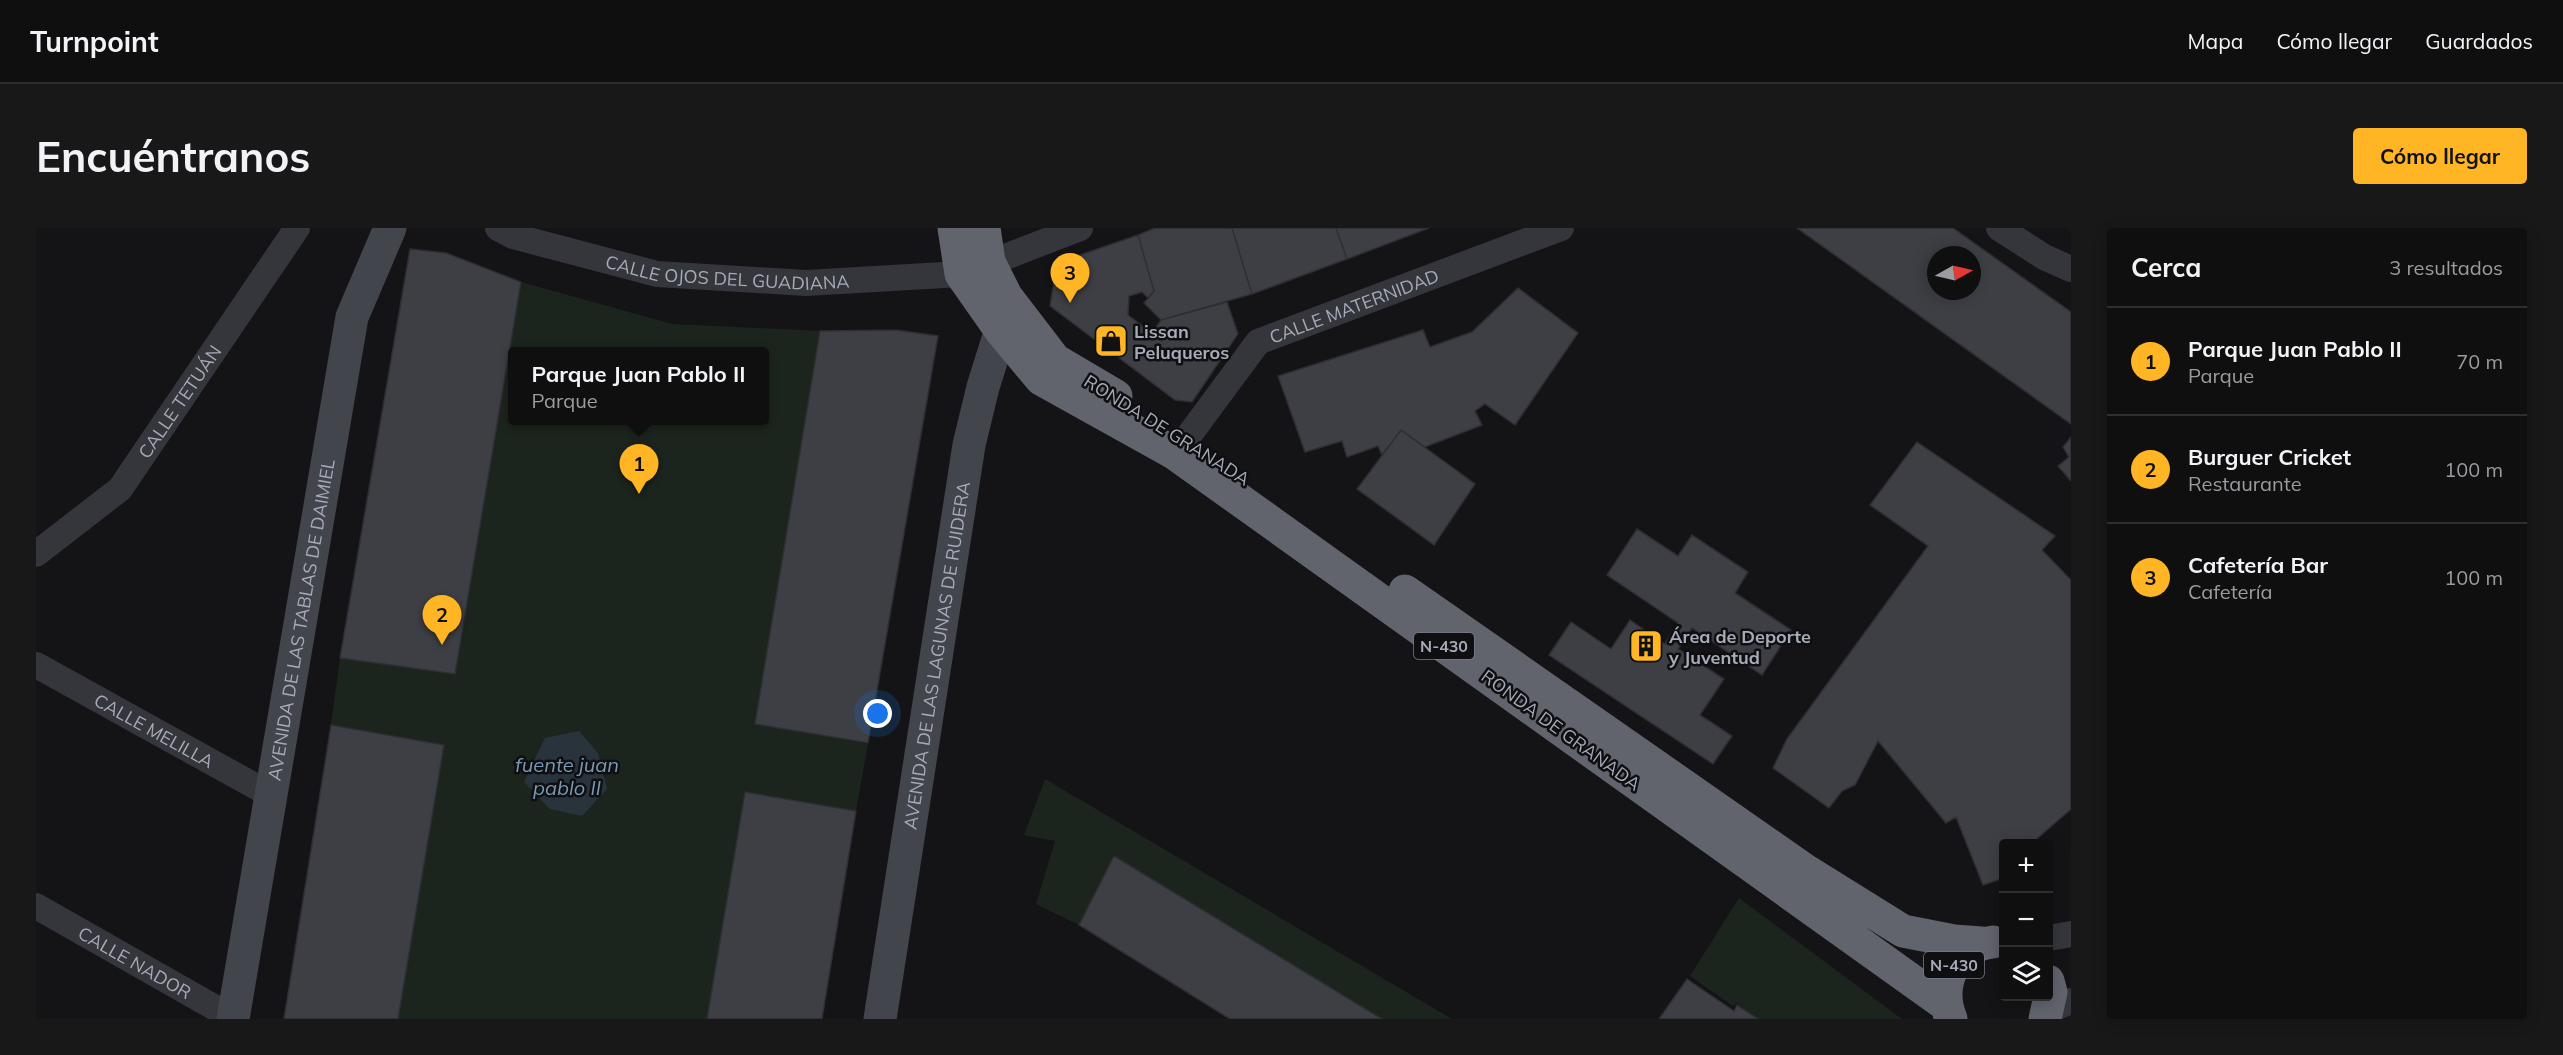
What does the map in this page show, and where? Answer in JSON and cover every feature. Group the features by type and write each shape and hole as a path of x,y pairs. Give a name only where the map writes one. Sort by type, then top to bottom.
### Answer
{"highway":[{"name":"N-430","path":"954,228 975,268 1006,296"},
{"name":"N-430","path":"975,268 984,228"},
{"name":"RONDA DE GRANADA","path":"975,268 1001,331 1041,379 1174,453 1948,1012"},
{"name":"RONDA DE GRANADA","path":"1006,296 1055,360 1187,438 1805,870 1902,931 1954,941 1992,942"},
{"name":"N-430","path":"1948,1012 1945,986 1952,968 1964,953 1992,942"}],"main road":[{"name":"AVENIDA DE LAS TABLAS DE DAIMIEL","path":"233,1019 352,317 390,228"},
{"name":"AVENIDA DE LAS LAGUNAS DE RUIDERA","path":"880,1019 969,445 983,387 1005,317 1006,296"}],"street":[{"name":"CALLE TETUÁN","path":"36,554 120,489 297,228"},
{"name":"CALLE OJOS DEL GUADIANA","path":"498,228 513,236 657,274 806,283 975,268 1080,228"},
{"name":"CALLE MATERNIDAD","path":"1187,438 1258,342 1561,228"},
{"path":"1999,228 2044,257 2071,269"},
{"name":"CALLE MELILLA","path":"36,665 271,795"},
{"name":"CALLE NADOR","path":"36,906 233,1019"},
{"path":"2053,937 2071,934"}],"shaded area":[{"path":"521,282 672,324 820,331 755,724 868,744 856,811 745,792 707,1019 398,1019 444,745 331,725 340,658 455,674 508,359 508,425 769,425 769,347 510,347"},
{"path":"1045,779 1452,1019 1382,1019 1115,856 1079,925 1036,904 1055,841 1024,835"},
{"path":"1739,898 1902,1019 1758,1019 1736,1003 1733,1006 1690,976"}],"water":[{"name":"fuente juan pablo II","path":"579,731 598,753 607,789 582,816 550,809 524,782 545,738"}],"building":[{"path":"1155,228 1232,228 1252,294 1161,320 1144,303 1154,291 1138,235"},
{"path":"1232,228 1336,228 1347,259 1252,294"},
{"path":"1336,228 1429,228 1347,259"},
{"path":"1797,228 1953,228 1978,246 1927,246 1927,300 1981,300 1981,248 2071,312 2071,424"},
{"path":"1138,235 1154,291 1148,298 1142,292 1129,296 1128,315 1152,333 1161,320 1227,302 1238,334 1192,402 1175,400 1050,306 1057,263"},
{"path":"410,249 446,253 521,282 510,347 508,347 508,359 455,674 340,658"},
{"path":"1518,288 1578,333 1515,425 1485,404 1475,411 1482,425 1425,447 1401,430 1382,455 1378,446 1347,457 1342,441 1305,452 1278,376 1423,330 1430,347 1472,332"},
{"path":"896,330 938,336 868,743 755,724 820,331"},
{"path":"1401,430 1475,484 1434,545 1357,489"},
{"path":"2071,437 2071,481 2058,466 2069,457 2063,447"},
{"path":"1917,442 2055,536 2042,550 2071,580 2071,809 2037,839 1999,839 1999,880 1983,885 1956,817 1946,823 1878,741 1855,785 1842,791 1829,808 1773,768 1787,739 1928,546 1870,505"},
{"name":"Área de Deporte y Juventud","path":"1637,529 1678,556 1692,535 1748,572 1735,593 1791,630 1762,675 1692,628 1678,649 1724,679 1700,715 1732,736 1713,764 1549,655 1571,622 1611,649 1630,620 1665,644 1678,623 1607,575"},
{"path":"331,725 444,745 398,1019 284,1019"},
{"path":"745,792 856,811 822,1019 707,1019"},
{"path":"1114,856 1382,1019 1230,1019 1079,925"},
{"path":"1687,979 1734,1011 1737,1005 1758,1019 1659,1019"}],"place":[{"name":"Cafetería Bar","path":"1070,303"},
{"name":"Lissan Peluqueros","path":"1111,341"},
{"name":"Parque Juan Pablo II","path":"639,494"},
{"name":"Burguer Cricket","path":"442,645"},
{"name":"Área de Deporte y Juventud","path":"1646,646"}]}
